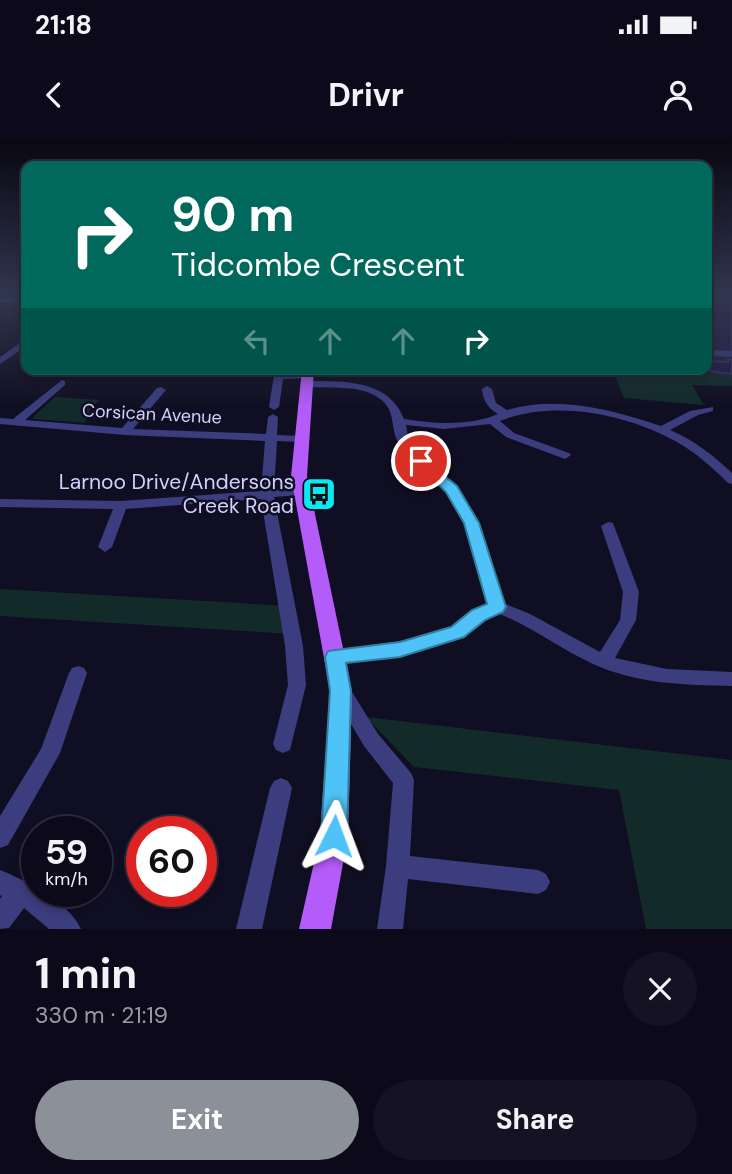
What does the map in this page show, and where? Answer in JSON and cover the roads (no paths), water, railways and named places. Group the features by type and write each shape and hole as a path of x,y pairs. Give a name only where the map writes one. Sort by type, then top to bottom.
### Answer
{"main road":[{"path":"307,376 299,475 341,691 334,836 314,929"}],"street":[{"path":"0,361 21,346"},
{"path":"712,353 732,354"},
{"path":"279,375 267,494 295,646 297,685 283,744"},
{"path":"307,376 372,391 388,401 397,412 404,442 452,489 471,523 496,607"},
{"path":"15,423 62,383"},
{"path":"487,389 487,400 494,408 507,414"},
{"path":"125,432 162,390"},
{"path":"399,421 423,426 492,420 520,410 553,407 628,420 672,435 710,458 732,480"},
{"path":"660,431 694,413 709,409"},
{"path":"492,420 510,435 565,455"},
{"name":"Corsican Avenue","path":"0,421 125,432 302,439"},
{"path":"0,503 121,505 302,491"},
{"path":"106,547 121,505"},
{"path":"604,661 628,620 631,592 608,526"},
{"path":"335,657 400,649 457,632 478,615 496,607 518,613 604,661 668,678 732,680"},
{"path":"0,837 50,753 78,673"},
{"path":"341,691 371,740 404,780 390,929"},
{"path":"249,929 281,788"},
{"path":"398,866 538,882"},
{"path":"0,919 11,887 68,929"}],"place":[{"name":"Larnoo Drive/Andersons Creek Road","path":"319,494"}]}
